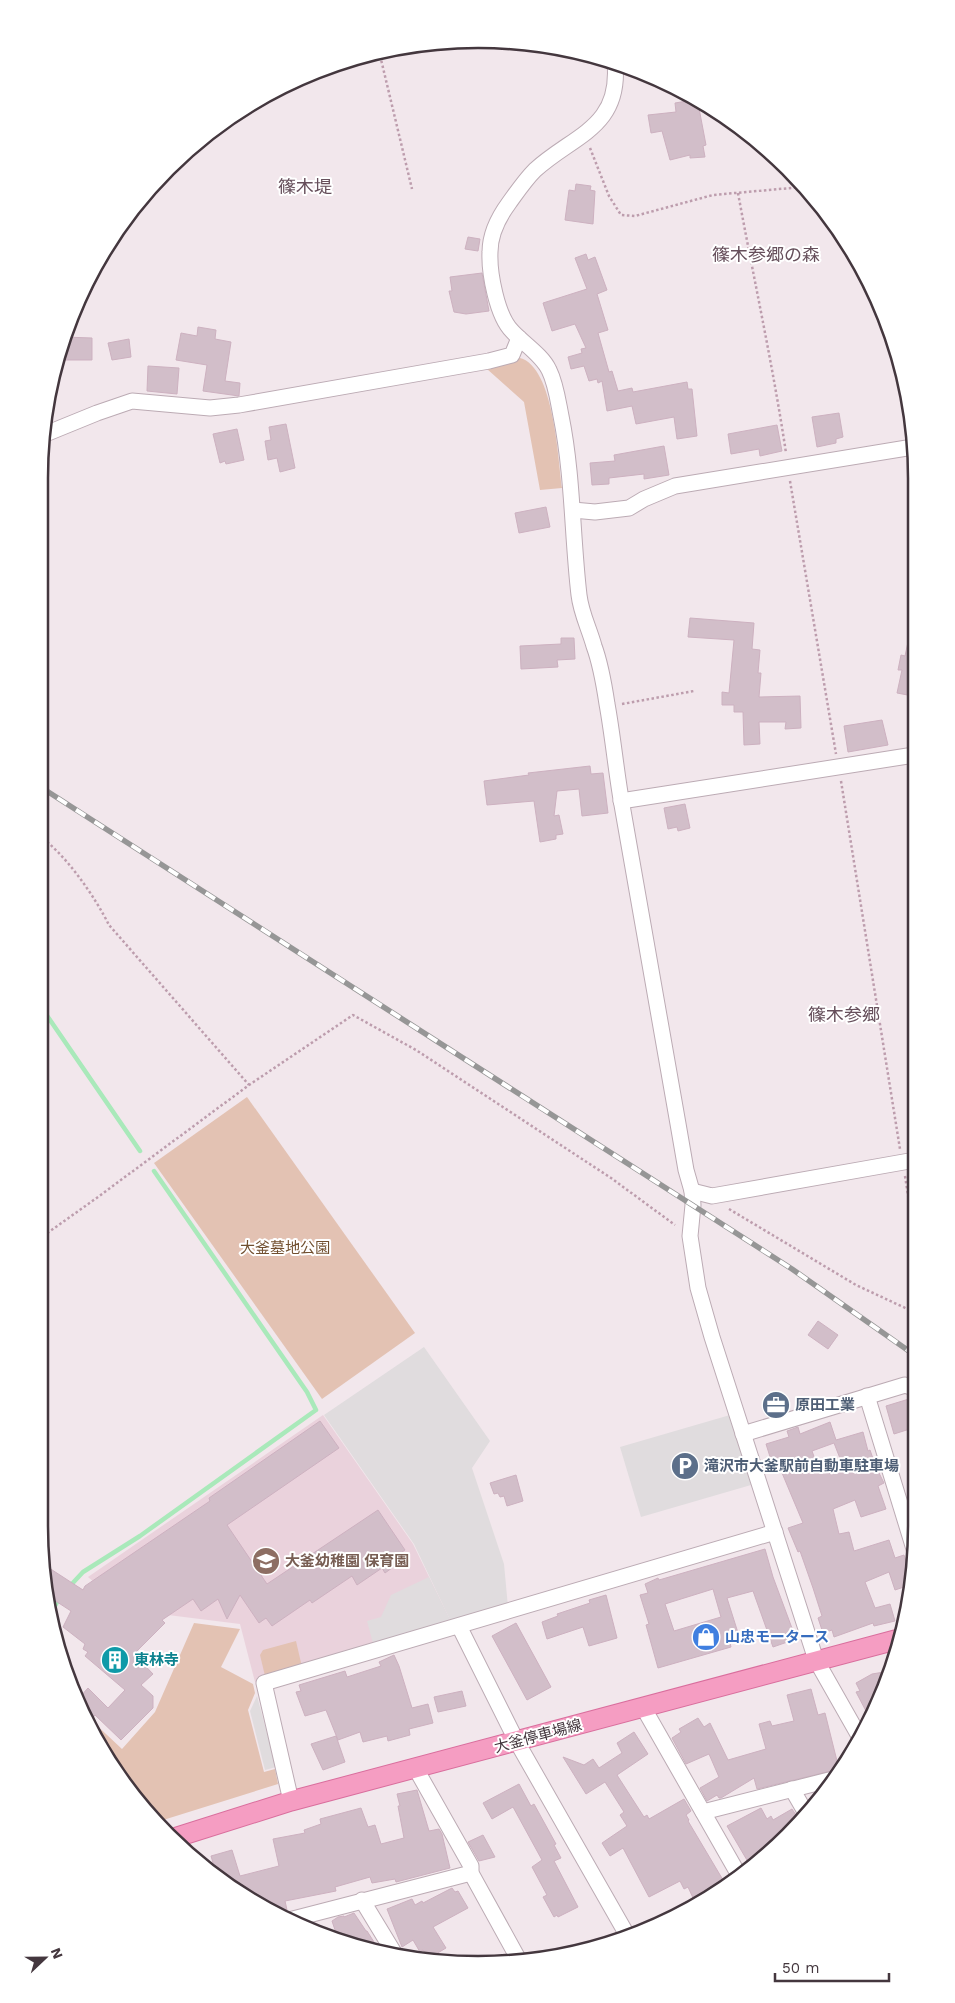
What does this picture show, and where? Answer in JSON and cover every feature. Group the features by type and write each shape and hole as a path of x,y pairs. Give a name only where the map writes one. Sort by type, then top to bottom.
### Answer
{"main road":[{"name":"大釜停車場線","path":"180,1836 291,1801 892,1641"}],"street":[{"path":"616,70 612,100 603,118 533,172 505,208 494,228 489,249 500,311 509,328 548,368 555,388 567,448 574,510 579,596 584,619 594,645 608,707 621,801 686,1170 692,1191 693,1206 690,1236 698,1288 816,1660 856,1730"},
{"path":"50,432 132,401 210,408 239,405 489,362 512,355 519,338"},
{"path":"574,510 595,512 629,508 644,499 676,486 907,449"},
{"path":"621,801 908,756"},
{"path":"692,1191 712,1196 908,1161"},
{"path":"743,1434 867,1396 905,1385 908,1386"},
{"path":"867,1396 908,1529"},
{"path":"291,1801 264,1683 775,1532"},
{"path":"459,1626 516,1742 624,1930"},
{"path":"643,1707 736,1869"},
{"path":"416,1769 471,1866 471,1873 516,1954"},
{"path":"703,1812 823,1782"},
{"path":"792,1789 802,1807"},
{"path":"300,1917 471,1873"},
{"path":"362,1900 390,1946"}],"path":[{"path":"381,59 412,189"},
{"path":"584,134 610,196 621,215 635,216 713,195 795,188"},
{"path":"738,193 754,283 776,388 839,768 908,1155"},
{"path":"608,707 694,691"},
{"path":"48,843 67,862 102,911 109,925 249,1085"},
{"path":"48,1232 249,1085 353,1015 416,1050 602,1172 690,1236"},
{"path":"712,1196 722,1205 856,1286 908,1309"}],"shaded area":[{"path":"424,1347 490,1441 472,1468 504,1564 508,1607 452,1624 414,1544 324,1415"},
{"name":"大釜幼稚園 保育園","path":"323,1415 413,1544 452,1624 255,1682 240,1624 160,1614 104,1591 88,1577"},
{"name":"滝沢市大釜駅前自動車駐車場","path":"730,1415 751,1485 641,1517 620,1447"},
{"path":"429,1577 452,1624 374,1647 367,1621 381,1617 391,1595"},
{"path":"257,1696 276,1767 265,1770 250,1711"}],"green space":[{"path":"520,358 531,365 540,378 547,395 556,436 562,488 540,490 524,402 487,369"},
{"name":"大釜墓地公園","path":"247,1097 415,1333 322,1399 154,1163"},
{"path":"194,1623 240,1629 221,1667 253,1684 255,1693 248,1710 264,1772 275,1769 278,1784 164,1820 136,1787 97,1726 122,1749 155,1712"},
{"path":"296,1641 302,1667 265,1676 260,1655 263,1650"}],"building":[{"path":"685,101 699,110 706,145 703,146 705,157 690,158 690,155 670,160 662,131 651,133 648,115 676,112 675,103"},
{"path":"576,184 591,186 590,190 595,191 593,224 565,220 569,190 575,191"},
{"path":"468,237 480,239 478,251 465,249"},
{"path":"586,254 588,260 595,257 607,290 597,294 608,330 598,333 609,372 612,371 618,391 632,388 633,392 687,382 688,389 692,389 697,436 677,439 674,417 636,424 632,406 607,411 602,381 598,383 597,379 589,381 584,366 571,369 568,357 582,353 581,349 586,348 575,324 552,331 543,303 587,289 575,258"},
{"path":"482,273 489,311 466,314 454,312 449,291 452,291 450,277"},
{"path":"198,327 216,330 215,339 231,342 225,381 240,383 239,396 203,391 207,365 176,360 181,333 197,336"},
{"path":"71,337 92,338 92,360 64,360"},
{"path":"129,339 131,357 112,360 108,343"},
{"path":"148,366 179,368 177,394 147,391"},
{"path":"839,413 843,437 836,439 836,443 817,447 812,417"},
{"path":"286,424 295,468 280,472 277,458 268,460 265,441 271,440 269,427"},
{"path":"777,425 782,451 760,456 759,449 731,454 728,434"},
{"path":"237,429 244,460 226,464 225,461 220,463 213,434"},
{"path":"664,446 669,475 644,479 644,474 609,478 609,484 592,485 590,463 615,461 614,455"},
{"path":"546,507 550,527 519,533 515,513"},
{"path":"690,618 754,623 752,649 760,650 758,673 761,673 759,697 800,696 801,728 785,729 786,722 759,722 760,744 744,745 743,712 734,712 734,705 722,705 722,692 729,693 734,640 688,637"},
{"path":"561,638 574,638 575,659 557,660 558,667 521,669 520,646 561,644"},
{"path":"908,642 908,695 897,693 902,670 898,670 901,655 905,656"},
{"path":"882,720 888,745 848,752 844,726"},
{"path":"590,766 591,774 603,773 608,813 582,816 579,789 557,791 554,816 559,815 563,834 556,835 556,839 540,842 534,801 487,805 484,781 529,775 528,773"},
{"path":"685,804 690,828 678,831 677,827 668,829 664,808"},
{"path":"818,1321 838,1335 828,1349 808,1335"},
{"path":"780,1396 784,1411 768,1415 764,1400"},
{"path":"908,1399 908,1430 894,1434 886,1406"},
{"path":"320,1421 339,1448 227,1525 267,1584 378,1510 405,1550 392,1559 396,1565 385,1573 382,1568 357,1585 352,1576 312,1603 310,1600 272,1626 266,1618 259,1623 240,1595 227,1619 218,1599 201,1611 193,1599 162,1620 165,1623 134,1654 153,1674 141,1685 153,1696 153,1708 121,1740 95,1715 93,1718 82,1695 88,1688 108,1708 125,1690 85,1656 88,1652 83,1649 85,1644 63,1627 71,1611 54,1600 50,1568 83,1590 85,1586 210,1501 209,1498"},
{"path":"830,1422 836,1440 863,1432 868,1451 870,1450 884,1483 878,1486 886,1509 861,1517 855,1500 833,1509 839,1534 849,1532 854,1551 889,1540 895,1558 904,1555 906,1562 903,1587 895,1590 889,1572 865,1582 875,1608 890,1604 895,1621 874,1626 873,1623 834,1637 832,1630 823,1633 818,1618 822,1616 813,1588 800,1551 798,1552 788,1528 803,1523 777,1461 772,1463 766,1444 789,1437 787,1431 798,1427 800,1434","holes":["834,1443 843,1466 820,1473 812,1451"]},
{"path":"516,1475 523,1501 507,1506 504,1496 500,1497 498,1493 494,1494 490,1483"},
{"path":"765,1549 773,1577 796,1639 773,1647 753,1591 727,1598 739,1636 729,1639 731,1647 658,1668 646,1625 649,1624 640,1595 648,1593 645,1584 658,1578 659,1580","holes":["713,1589 721,1617 674,1631 665,1604"]},
{"path":"606,1595 617,1638 589,1646 583,1627 547,1639 542,1622 558,1616 557,1614 590,1603 589,1600"},
{"path":"516,1623 551,1687 527,1700 492,1636"},
{"path":"394,1655 412,1708 428,1704 433,1723 409,1729 410,1735 388,1741 387,1736 363,1742 360,1732 338,1740 326,1710 305,1716 296,1692 301,1691 299,1685 345,1671 347,1677 381,1666 379,1662"},
{"path":"882,1672 866,1710 856,1692 860,1691 856,1683 872,1674"},
{"path":"811,1689 818,1715 825,1713 837,1761 830,1771 757,1789 754,1778 721,1798 717,1795 707,1801 700,1788 719,1777 709,1754 686,1764 672,1738 681,1732 679,1729 698,1718 704,1727 710,1723 728,1760 766,1749 759,1724 770,1721 772,1726 794,1721 787,1695"},
{"path":"462,1691 466,1706 438,1712 434,1697"},
{"path":"634,1732 648,1754 617,1775 644,1817 647,1815 649,1819 684,1799 691,1811 686,1815 688,1821 722,1879 693,1897 688,1887 684,1889 680,1881 649,1897 623,1848 610,1856 602,1843 627,1826 620,1815 624,1812 605,1782 586,1794 563,1757 584,1765 593,1759 599,1768 622,1753 617,1743"},
{"path":"336,1736 345,1762 323,1770 311,1744"},
{"path":"519,1784 531,1806 534,1804 556,1844 554,1845 561,1858 554,1861 578,1907 558,1917 557,1915 554,1917 543,1897 547,1895 532,1867 542,1860 513,1807 492,1819 483,1803"},
{"path":"417,1790 429,1831 439,1829 442,1834 450,1868 396,1882 395,1879 372,1883 370,1877 335,1887 336,1891 285,1901 286,1910 262,1898 214,1865 211,1856 232,1850 240,1876 279,1866 273,1839 305,1833 304,1830 321,1824 320,1819 361,1808 368,1827 375,1825 381,1844 404,1838 397,1794"},
{"path":"761,1808 767,1819 771,1816 773,1820 792,1809 796,1815 782,1830 747,1860 727,1826"},
{"path":"483,1835 495,1857 479,1861 468,1842"},
{"path":"452,1888 455,1892 458,1891 468,1908 433,1927 446,1948 437,1954 425,1952 423,1950 420,1952 413,1940 402,1947 387,1909 412,1899 415,1905 422,1901 423,1903"},
{"path":"354,1913 375,1943 336,1932 332,1921 338,1917"}],"waterway":[{"path":"48,1017 140,1151"},
{"path":"70,1586 83,1572 140,1536 316,1410 307,1392 154,1171"},
{"path":"55,1605 60,1597"}],"railway":[{"path":"48,792 792,1269 908,1350"}],"place":[{"name":"原田工業","path":"776,1405"},
{"name":"滝沢市大釜駅前自動車駐車場","path":"685,1466"},
{"name":"大釜幼稚園 保育園","path":"266,1561"},
{"name":"山忠モータース","path":"706,1637"},
{"name":"東林寺","path":"115,1660"}],"district":[{"name":"篠木堤","path":"305,186"},
{"name":"篠木参郷の森","path":"766,254"},
{"name":"篠木参郷","path":"844,1014"}]}
